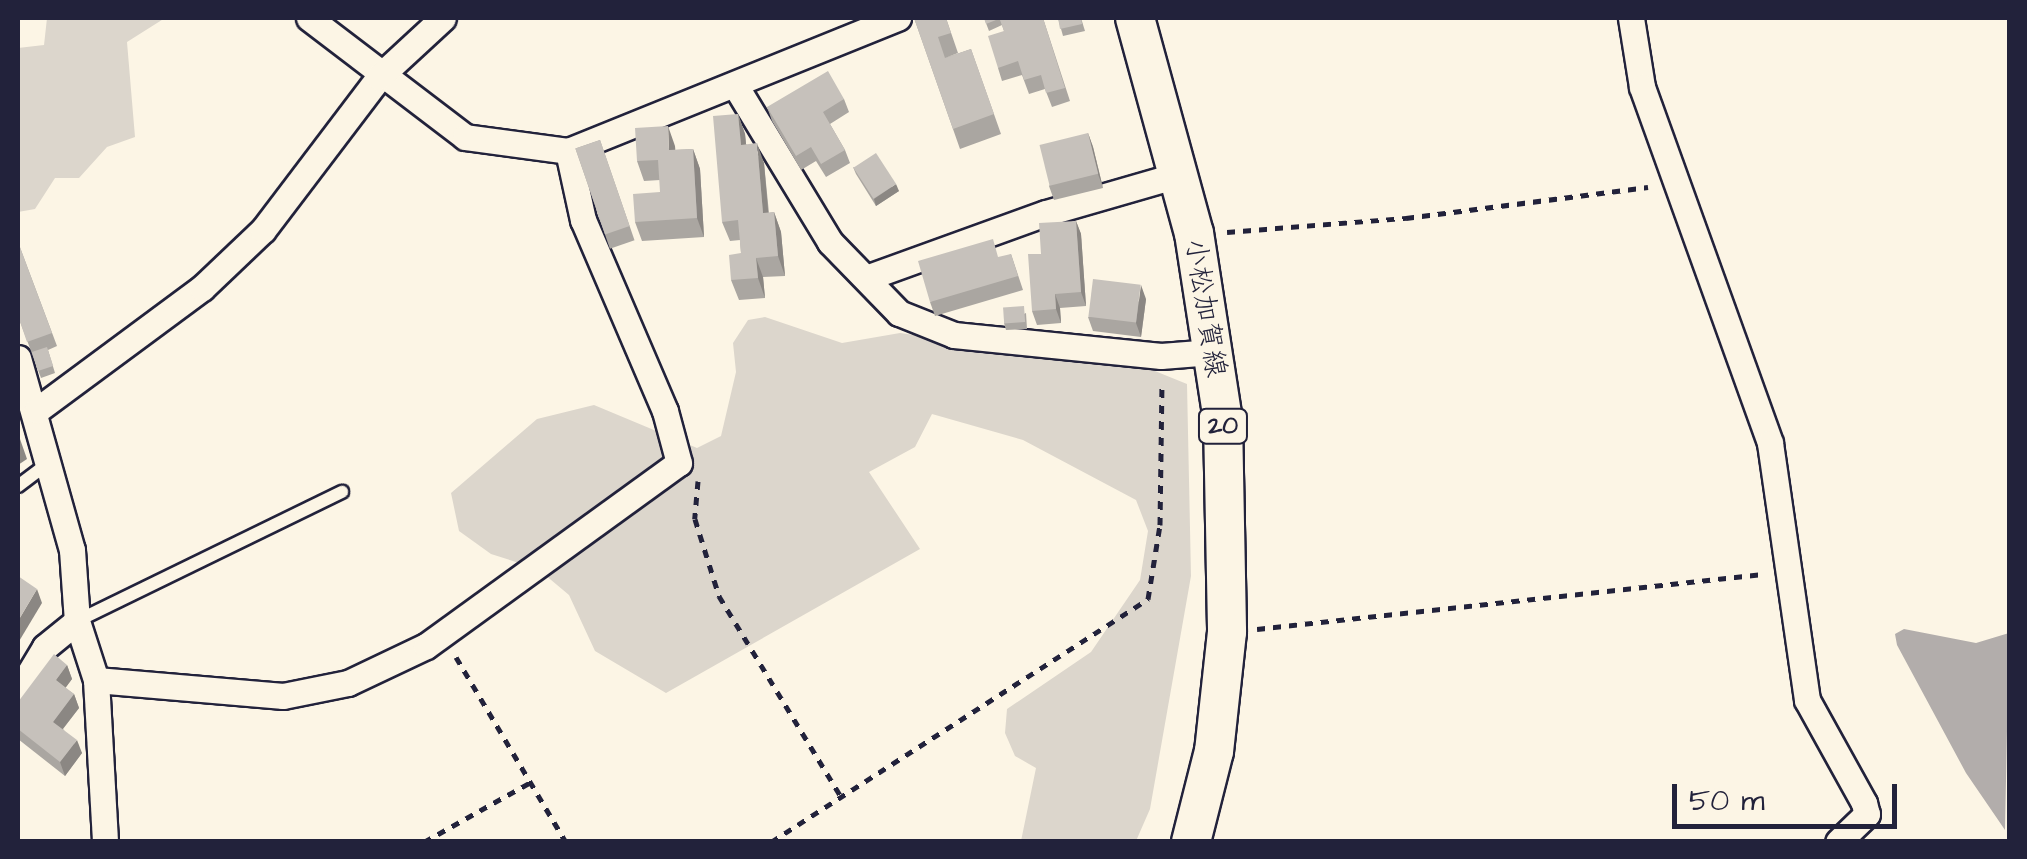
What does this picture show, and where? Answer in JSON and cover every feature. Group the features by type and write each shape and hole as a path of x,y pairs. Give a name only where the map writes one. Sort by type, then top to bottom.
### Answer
{"main road":[{"name":"小松加賀線","path":"1135,18 1194,233 1223,420 1227,632 1214,750 1191,842"}],"street":[{"path":"309,18 379,77 465,137 568,150 898,18"},
{"path":"37,410 202,288 264,230 379,77 443,18"},
{"path":"1631,18 1642,87 1681,183 1770,443 1807,700 1867,814 1838,842"},
{"path":"736,84 813,218 898,312 930,330 1161,356 1212,352"},
{"path":"96,680 283,696 348,683 442,633 679,462 664,411 583,220 568,150"},
{"path":"866,278 1046,213 1178,175"},
{"path":"19,364 37,410 72,550 77,620 96,680 105,842"},
{"path":"18,692 45,648 77,620"}],"lane":[{"path":"18,486 50,462"},
{"path":"77,620 342,492"}],"path":[{"path":"1194,233 1406,218 1681,183"},
{"path":"772,842 844,800 1148,599 1165,450 1161,356"},
{"path":"679,462 698,479 695,519 719,596 740,637 764,663 844,800"},
{"path":"1227,632 1786,572"},
{"path":"442,633 566,842"},
{"path":"424,842 531,782"}],"shaded area":[{"path":"47,18 165,18 127,42 135,137 107,147 79,178 55,178 35,209 18,212 18,48 44,45"},
{"path":"765,317 842,343 900,333 1145,367 1187,384 1191,576 1150,809 1136,841 1021,841 1036,768 1015,756 1005,733 1007,709 1091,652 1140,580 1148,531 1136,500 1023,440 932,414 915,447 869,472 920,549 666,693 595,651 569,595 538,569 491,554 459,531 451,493 537,419 594,405 697,448 721,436 736,372 733,343 748,320"},
{"path":"1904,629 1976,643 2009,633 2005,830 1966,773 1897,645 1895,634"}],"building":[{"path":"914,18 946,18 951,33 938,37 945,58 971,49 994,114 953,129"},
{"path":"1043,18 1065,88 1046,93 1041,75 1024,80 1018,61 998,68 988,36 1004,31 1000,20"},
{"path":"1058,18 1081,18 1082,24 1060,29"},
{"path":"828,71 844,99 823,112 845,150 821,164 811,147 796,156 767,107"},
{"path":"738,114 741,145 757,143 763,213 774,212 778,256 756,258 758,278 731,280 729,255 741,253 738,220 722,222 713,116"},
{"path":"668,126 669,150 693,149 697,218 635,222 633,194 660,192 658,160 637,161 635,128"},
{"path":"1088,133 1098,174 1050,186 1039,145"},
{"path":"600,140 630,226 605,235 575,148"},
{"path":"876,153 896,184 874,199 853,168"},
{"path":"1076,221 1081,292 1055,294 1056,309 1032,311 1028,254 1041,254 1039,223"},
{"path":"993,239 998,257 1011,254 1018,276 930,302 918,261"},
{"path":"18,242 52,333 27,342 18,316"},
{"path":"1093,279 1141,285 1136,323 1088,317"},
{"path":"1024,306 1025,322 1004,323 1003,307"},
{"path":"47,347 53,366 38,371 32,352"},
{"path":"18,576 37,589 18,621"},
{"path":"54,654 67,665 56,680 74,694 53,722 77,740 60,762 18,729 18,702"}]}
